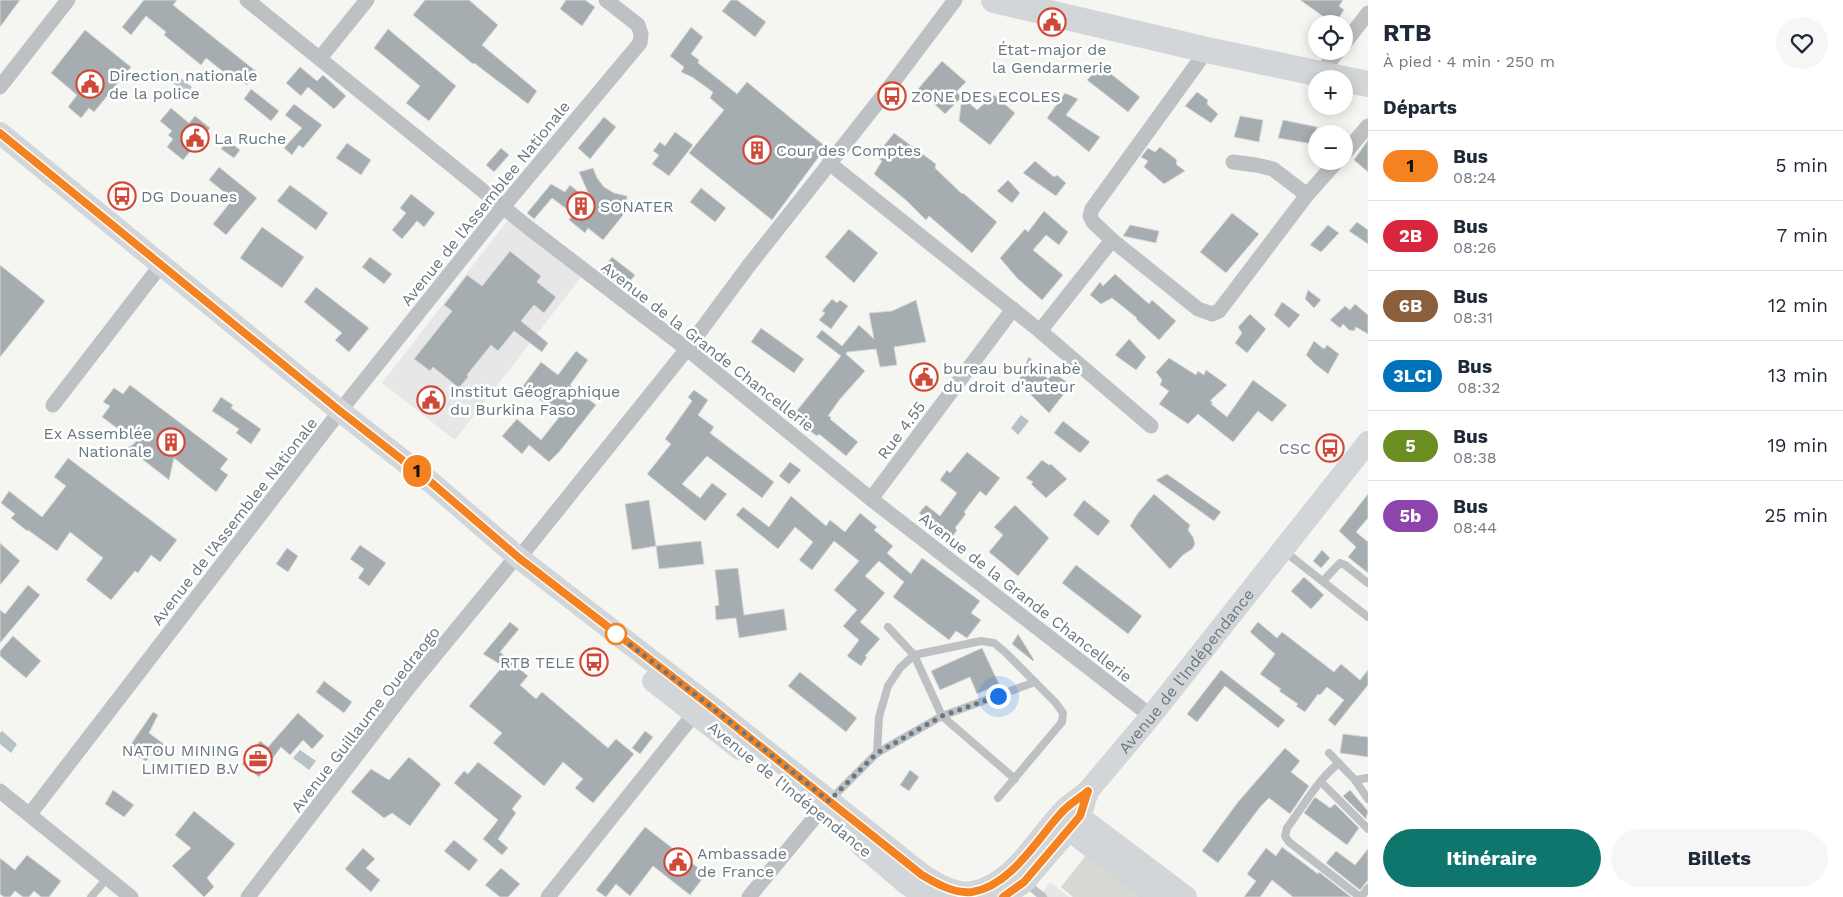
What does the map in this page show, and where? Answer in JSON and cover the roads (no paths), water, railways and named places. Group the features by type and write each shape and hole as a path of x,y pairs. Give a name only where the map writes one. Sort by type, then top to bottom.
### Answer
{"highway":[{"path":"994,0 1207,50 1308,70"},
{"path":"1353,80 1368,84"}],"main road":[{"name":"Avenue de l'Indépendance","path":"0,133 157,270"},
{"name":"Avenue de l'Indépendance","path":"0,151 157,270 429,489 515,561 610,647 694,714 922,875 944,888 971,895 990,887 1010,872 1066,821"},
{"name":"Avenue de l'Indépendance","path":"1003,897 1024,882 1088,791 1151,716 1368,442"},
{"name":"Avenue de l'Indépendance","path":"515,561 705,702 824,806 908,885 928,897"},
{"path":"1066,821 1157,897"},
{"path":"1066,821 1186,897"}],"street":[{"path":"0,87 68,0"},
{"name":"Avenue de la Grande Chancellerie","path":"247,0 502,207 686,349 872,499 1151,716"},
{"path":"320,58 367,0"},
{"name":"Avenue de l'Assemblee Nationale","path":"30,814 337,415 502,207 640,43 641,34 638,25 606,0"},
{"name":"Avenue Guillaume Ouedraogo","path":"248,897 409,687 515,561 686,349 955,0"},
{"path":"1353,32 1368,13"},
{"path":"1207,50 1092,209 1090,216 1092,222 1198,309 1212,314 1219,311 1307,196 1329,170"},
{"path":"1323,70 1331,60"},
{"path":"1353,144 1368,126"},
{"path":"1233,162 1256,164 1273,169 1307,196"},
{"path":"829,163 1040,331 1151,426"},
{"path":"1040,331 1112,240"},
{"path":"53,405 157,270"},
{"name":"Rue 4.55","path":"872,499 1013,309"},
{"path":"548,897 694,714"},
{"path":"0,791 131,897"},
{"path":"749,897 824,806"}],"lane":[{"path":"1282,550 1368,617"},
{"path":"1323,581 1340,563 1368,583"},
{"path":"888,627 914,655 942,716 1014,779"},
{"path":"877,753 879,718 888,686 900,668 914,655 981,641 994,643 1055,702 1063,713 1062,722 998,798"},
{"path":"824,806 877,753 942,716 1035,682"},
{"path":"1329,753 1355,780 1368,799"},
{"path":"1339,763 1330,770 1321,782 1287,828 1285,836 1289,842 1360,897 1368,888"},
{"path":"1355,780 1368,778"},
{"path":"1321,782 1368,829"},
{"path":"91,897 108,877"},
{"path":"1024,882 1043,897"}],"place":[{"name":"État-major de la Gendarmerie","path":"1052,22"},
{"name":"Direction nationale de la police","path":"90,84"},
{"name":"ZONE DES ECOLES","path":"892,96"},
{"name":"La Ruche","path":"195,138"},
{"name":"Cour des Comptes","path":"757,150"},
{"name":"DG Douanes","path":"122,196"},
{"name":"SONATER","path":"581,206"},
{"name":"bureau burkinabè du droit d'auteur","path":"924,377"},
{"name":"Institut Géographique du Burkina Faso","path":"431,400"},
{"name":"Ex Assemblée Nationale","path":"171,442"},
{"name":"CSC","path":"1330,448"},
{"name":"RTB TELE","path":"594,662"},
{"name":"NATOU MINING LIMITIED B.V","path":"258,759"},
{"name":"Ambassade de France","path":"678,862"}]}
